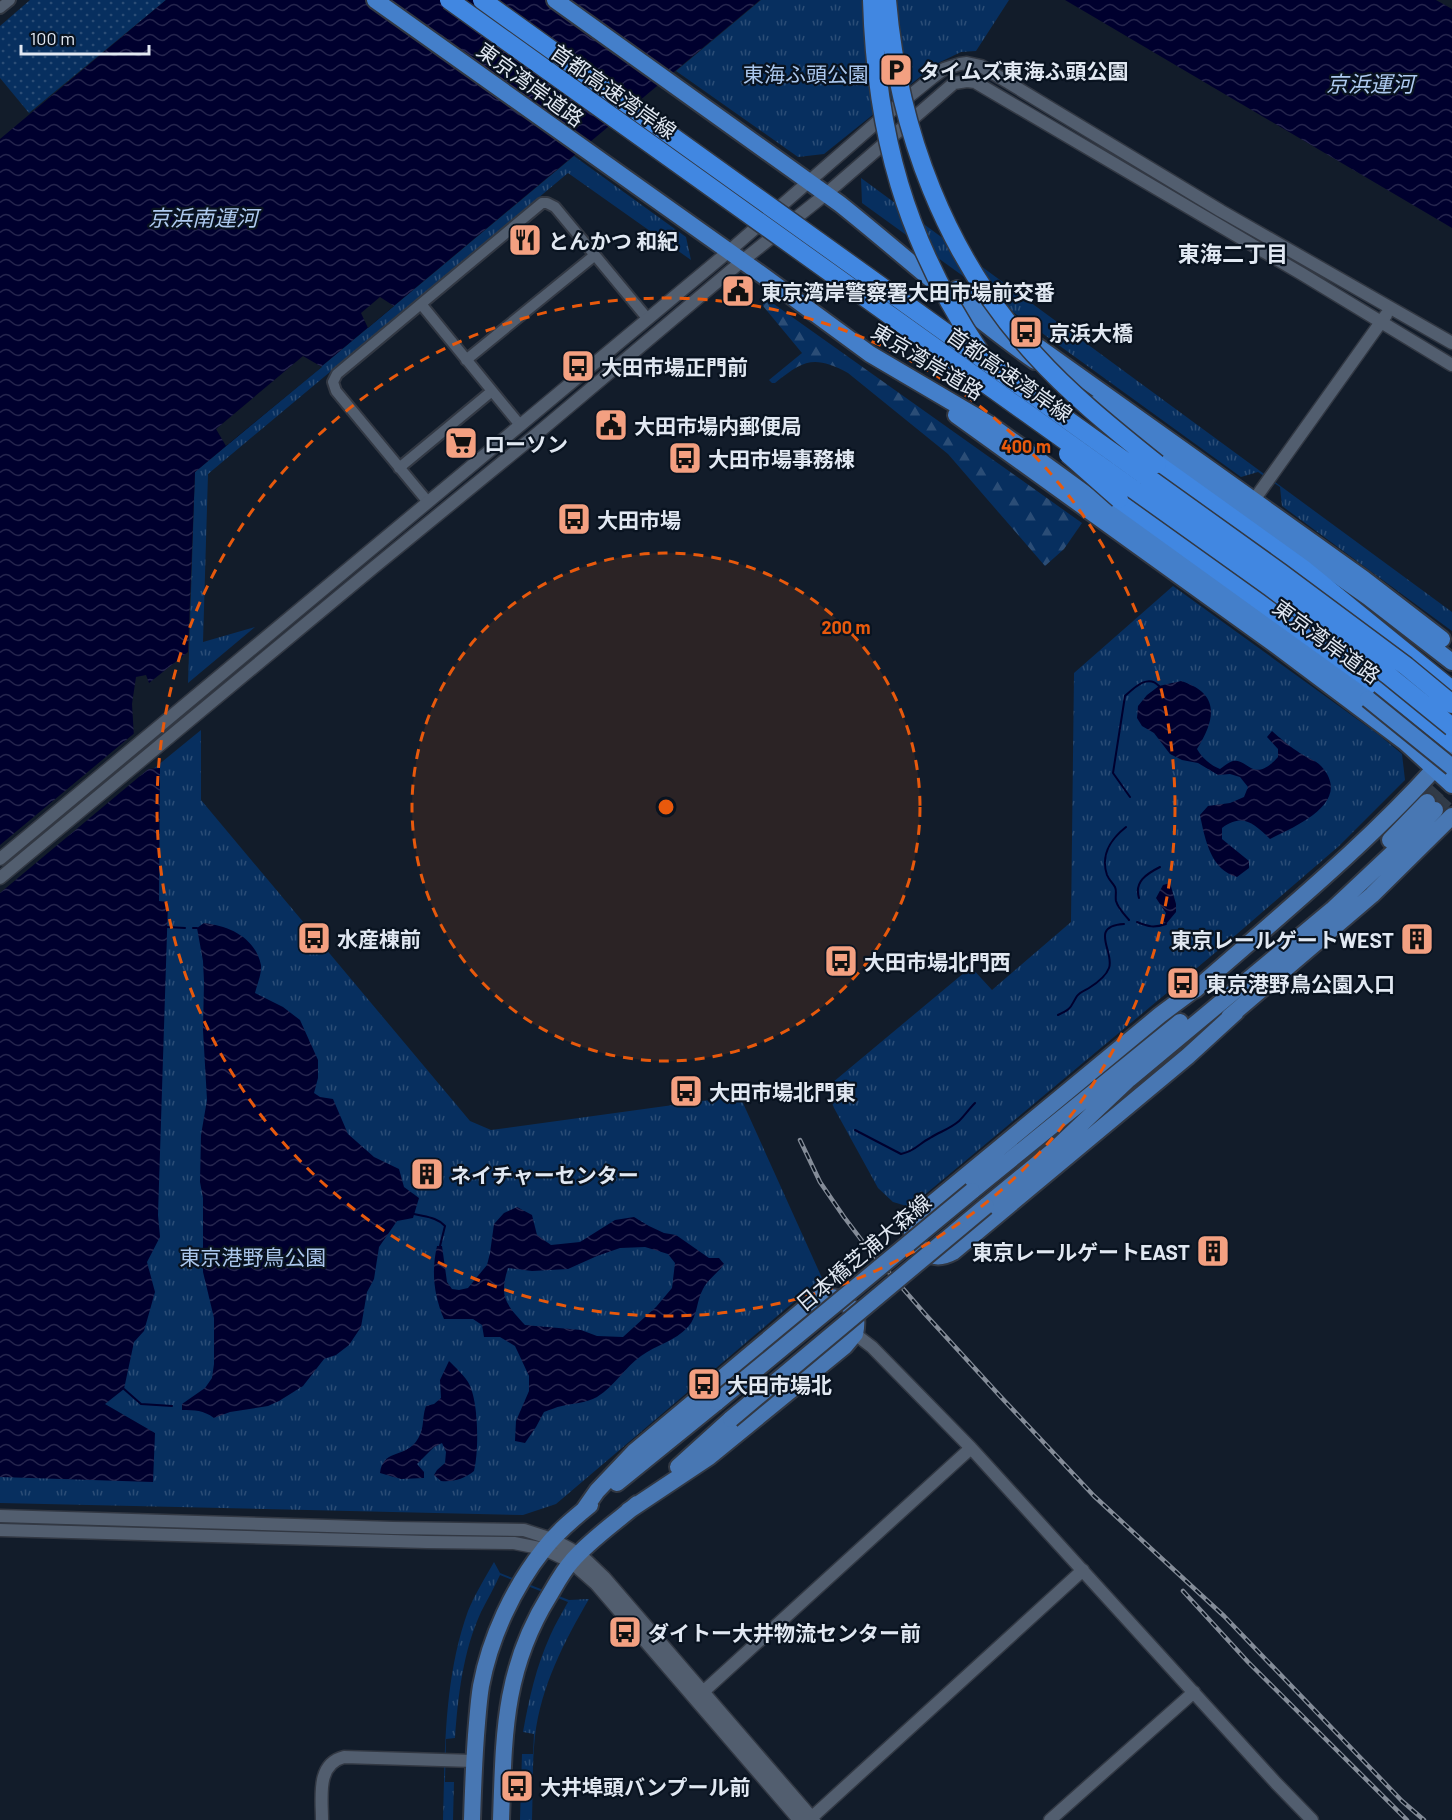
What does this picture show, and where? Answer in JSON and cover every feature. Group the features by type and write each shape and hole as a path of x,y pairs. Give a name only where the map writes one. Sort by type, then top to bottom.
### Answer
{"highway":[{"name":"東京湾岸道路","path":"375,0 870,354 990,424 1368,699 1452,767"},
{"name":"首都高速湾岸線","path":"448,0 1270,587 1388,675 1452,728"},
{"name":"首都高速湾岸線","path":"482,0 1281,573 1406,666 1452,704"},
{"path":"555,0 826,194 879,235 1254,500 1407,611 1452,647"},
{"path":"872,0 881,107 904,199 918,240 938,281 961,324 991,369 1051,438 1119,499 1406,706 1452,743"},
{"path":"887,0 890,41 897,77 925,173 962,253 994,305 1015,331 1056,377 1125,439 1328,588 1452,690"},
{"path":"879,235 959,304 1018,349 1368,597 1452,662"},
{"path":"906,375 958,417 1277,646 1405,742 1452,785"}],"main road":[{"path":"1041,1134 1127,1051 1347,857 1452,749"},
{"name":"日本橋芝浦大森線","path":"472,1820 474,1761 481,1687 489,1655 501,1621 516,1591 548,1544 583,1511 1215,993 1325,901 1431,806 1367,878 1332,910 1129,1079 1054,1150 731,1419 575,1558 541,1609 517,1665 506,1714 501,1820"},
{"path":"1203,983 1160,1015 922,1212 916,1218 912,1232 919,1246 932,1256 939,1257 953,1252 1188,1056 1372,895 1452,816"},
{"path":"1054,1150 1236,1012"},
{"path":"583,1511 597,1491 634,1452 815,1300 833,1296 844,1302 856,1318 855,1334 845,1346 709,1457 628,1511"}],"street":[{"path":"0,8 10,0"},
{"path":"0,878 539,432 735,257 809,182 876,123 932,78 960,64 981,66 1221,211 1452,343"},
{"path":"0,859 647,318 826,194 947,87 960,81 975,82 1452,364"},
{"path":"428,502 336,391 333,382 337,374 542,203 547,202 555,207 647,318"},
{"path":"466,360 595,255"},
{"path":"421,304 520,425"},
{"path":"1254,500 1392,307"},
{"path":"399,468 492,391"},
{"path":"855,1334 873,1347 971,1448 1194,1692 1305,1818"},
{"path":"703,1692 971,1448"},
{"path":"0,1516 524,1530 604,1577 812,1819 1083,1570"},
{"path":"0,1530 548,1544"},
{"path":"575,1558 799,1820"},
{"path":"1050,1820 1194,1692"},
{"path":"322,1820 323,1777 326,1769 336,1759 344,1757 474,1761"}],"green space":[{"path":"30,0 166,0 29,113 0,78 0,26"},
{"name":"東海ふ頭公園","path":"761,0 1009,0 976,51 961,52 936,64 824,154 798,157 676,71"},
{"path":"574,156 686,237 691,260 568,173 208,474 203,642 255,627 188,683 195,472"},
{"path":"861,178 1452,612 1452,631 1282,506 1280,487 1258,472 1241,477 862,203"},
{"path":"764,297 1082,523 1064,549 1045,566 948,454 848,373 826,364 810,363 794,369 772,383 769,380 802,353 763,306"},
{"path":"1173,586 1402,754 1405,780 1339,846 1222,947 910,1207 893,1202 878,1188 834,1108 826,1088 971,967 992,990 1071,922 1074,673"},
{"name":"東京港野鳥公園","path":"201,730 201,800 470,1121 491,1130 724,1098 738,1092 822,1278 556,1504 523,1515 0,1503 0,894"},
{"path":"494,1562 500,1573 569,1600 589,1599 555,1665 542,1700 534,1746 532,1820 520,1820 522,1754 533,1754 534,1734 523,1732 528,1707 545,1648 568,1602 500,1575 481,1612 470,1642 460,1690 455,1738 446,1739 445,1782 454,1782 453,1820 443,1820 444,1767 447,1714 454,1662 468,1611"}],"water":[{"name":"京浜南運河","path":"166,0 760,0 195,472 188,652 149,683 146,675 136,677 132,704 136,770 160,768 159,901 168,902 158,1215 160,1237 147,1262 155,1292 144,1331 134,1342 124,1389 105,1404 155,1433 153,1482 0,1477 0,139"},
{"name":"京浜運河","path":"1065,0 1436,0 1452,9 1452,228"},
{"path":"1181,681 1203,692 1208,700 1211,717 1197,749 1213,765 1220,769 1231,762 1238,761 1257,770 1270,765 1278,757 1278,749 1267,737 1272,731 1294,749 1321,766 1329,779 1331,791 1318,811 1270,839 1248,822 1236,821 1222,828 1222,839 1249,861 1249,868 1237,877 1221,868 1215,861 1207,844 1200,815 1208,806 1230,803 1244,797 1248,787 1240,777 1230,774 1218,775 1198,763 1182,760 1170,754 1154,733 1142,726 1137,718 1138,706 1147,695 1159,686"},
{"path":"1170,883 1176,912 1166,924 1163,923 1166,913 1156,898 1163,885"},
{"path":"204,923 231,930 247,940 253,947 261,965 255,993 283,1007 300,1020 318,1060 318,1078 314,1093 320,1097 333,1099 348,1134 374,1157 399,1169 404,1187 419,1198 413,1218 397,1221 379,1247 374,1279 367,1292 361,1327 349,1345 336,1355 324,1359 303,1386 279,1401 268,1406 230,1412 214,1418 199,1411 182,1410 182,1404 205,1388 212,1378 214,1364 214,1318 203,1272 203,1198 200,1182 201,1135 207,1100 203,1030 203,961 197,928"},
{"path":"517,1207 532,1215 537,1235 551,1245 580,1242 615,1220 634,1217 664,1233 676,1235 709,1258 719,1258 724,1264 705,1285 694,1318 683,1332 641,1356 597,1397 544,1412 525,1443 515,1441 516,1421 529,1391 529,1376 515,1346 500,1337 484,1337 482,1325 473,1319 444,1319 434,1283 437,1246 442,1246 447,1282 452,1289 468,1288 487,1265 494,1224 504,1213","holes":["645,1247 668,1254 675,1263 672,1288 656,1307 623,1337 597,1336 581,1330 525,1325 508,1305 504,1293 508,1268 532,1271 568,1269 620,1248"]},
{"path":"449,1361 461,1373 472,1390 477,1439 474,1471 463,1478 450,1481 441,1481 434,1475 445,1463 446,1452 442,1443 434,1447 417,1464 424,1472 424,1478 401,1479 380,1473 389,1457 410,1448 415,1443 422,1429 426,1406 434,1404 441,1398 440,1380"}],"pier":[{"path":"380,297 394,306 368,328 361,313"},
{"path":"303,356 322,367 226,446 216,429"},
{"path":"137,731 139,767 152,766 0,893 0,845"}],"waterway":[{"path":"1130,797 1113,773 1125,696 1142,683 1150,681 1159,686"},
{"path":"1126,827 1108,848 1105,867 1116,889 1117,904 1129,920"},
{"path":"1139,898 1138,887 1142,879 1160,867"},
{"path":"1137,922 1152,926 1166,924"},
{"path":"1058,1015 1069,1009 1078,995 1106,974 1110,962 1105,941 1107,929 1124,924"},
{"path":"167,927 185,928"},
{"path":"855,1130 901,1154 906,1153 956,1124 975,1103"},
{"path":"414,1214 435,1219 445,1226 440,1246"},
{"path":"124,1389 141,1404 172,1406"}],"tunnel":[{"path":"1427,802 1452,774"},
{"path":"1435,810 1452,791"}],"railway":[{"path":"800,1140 820,1182 866,1246 1000,1396 1094,1496 1224,1616 1402,1801 1424,1820"},
{"path":"1183,1591 1248,1662 1407,1820"}],"place":[{"name":"タイムズ東海ふ頭公園","path":"896,70"},
{"name":"とんかつ 和紀","path":"525,240"},
{"name":"東京湾岸警察署大田市場前交番","path":"738,291"},
{"name":"京浜大橋","path":"1026,332"},
{"name":"大田市場正門前","path":"578,366"},
{"name":"大田市場内郵便局","path":"611,425"},
{"name":"ローソン","path":"461,443"},
{"name":"大田市場事務棟","path":"685,458"},
{"name":"大田市場","path":"574,519"},
{"name":"水産棟前","path":"314,938"},
{"name":"東京レールゲートWEST","path":"1417,939"},
{"name":"大田市場北門西","path":"841,961"},
{"name":"東京港野鳥公園入口","path":"1183,983"},
{"name":"大田市場北門東","path":"686,1091"},
{"name":"ネイチャーセンター","path":"427,1174"},
{"name":"東京レールゲートEAST","path":"1213,1251"},
{"name":"大田市場北","path":"704,1384"},
{"name":"ダイトー大井物流センター前","path":"625,1632"},
{"name":"大井埠頭バンプール前","path":"517,1786"}],"district":[{"name":"東海二丁目","path":"1233,253"}]}
